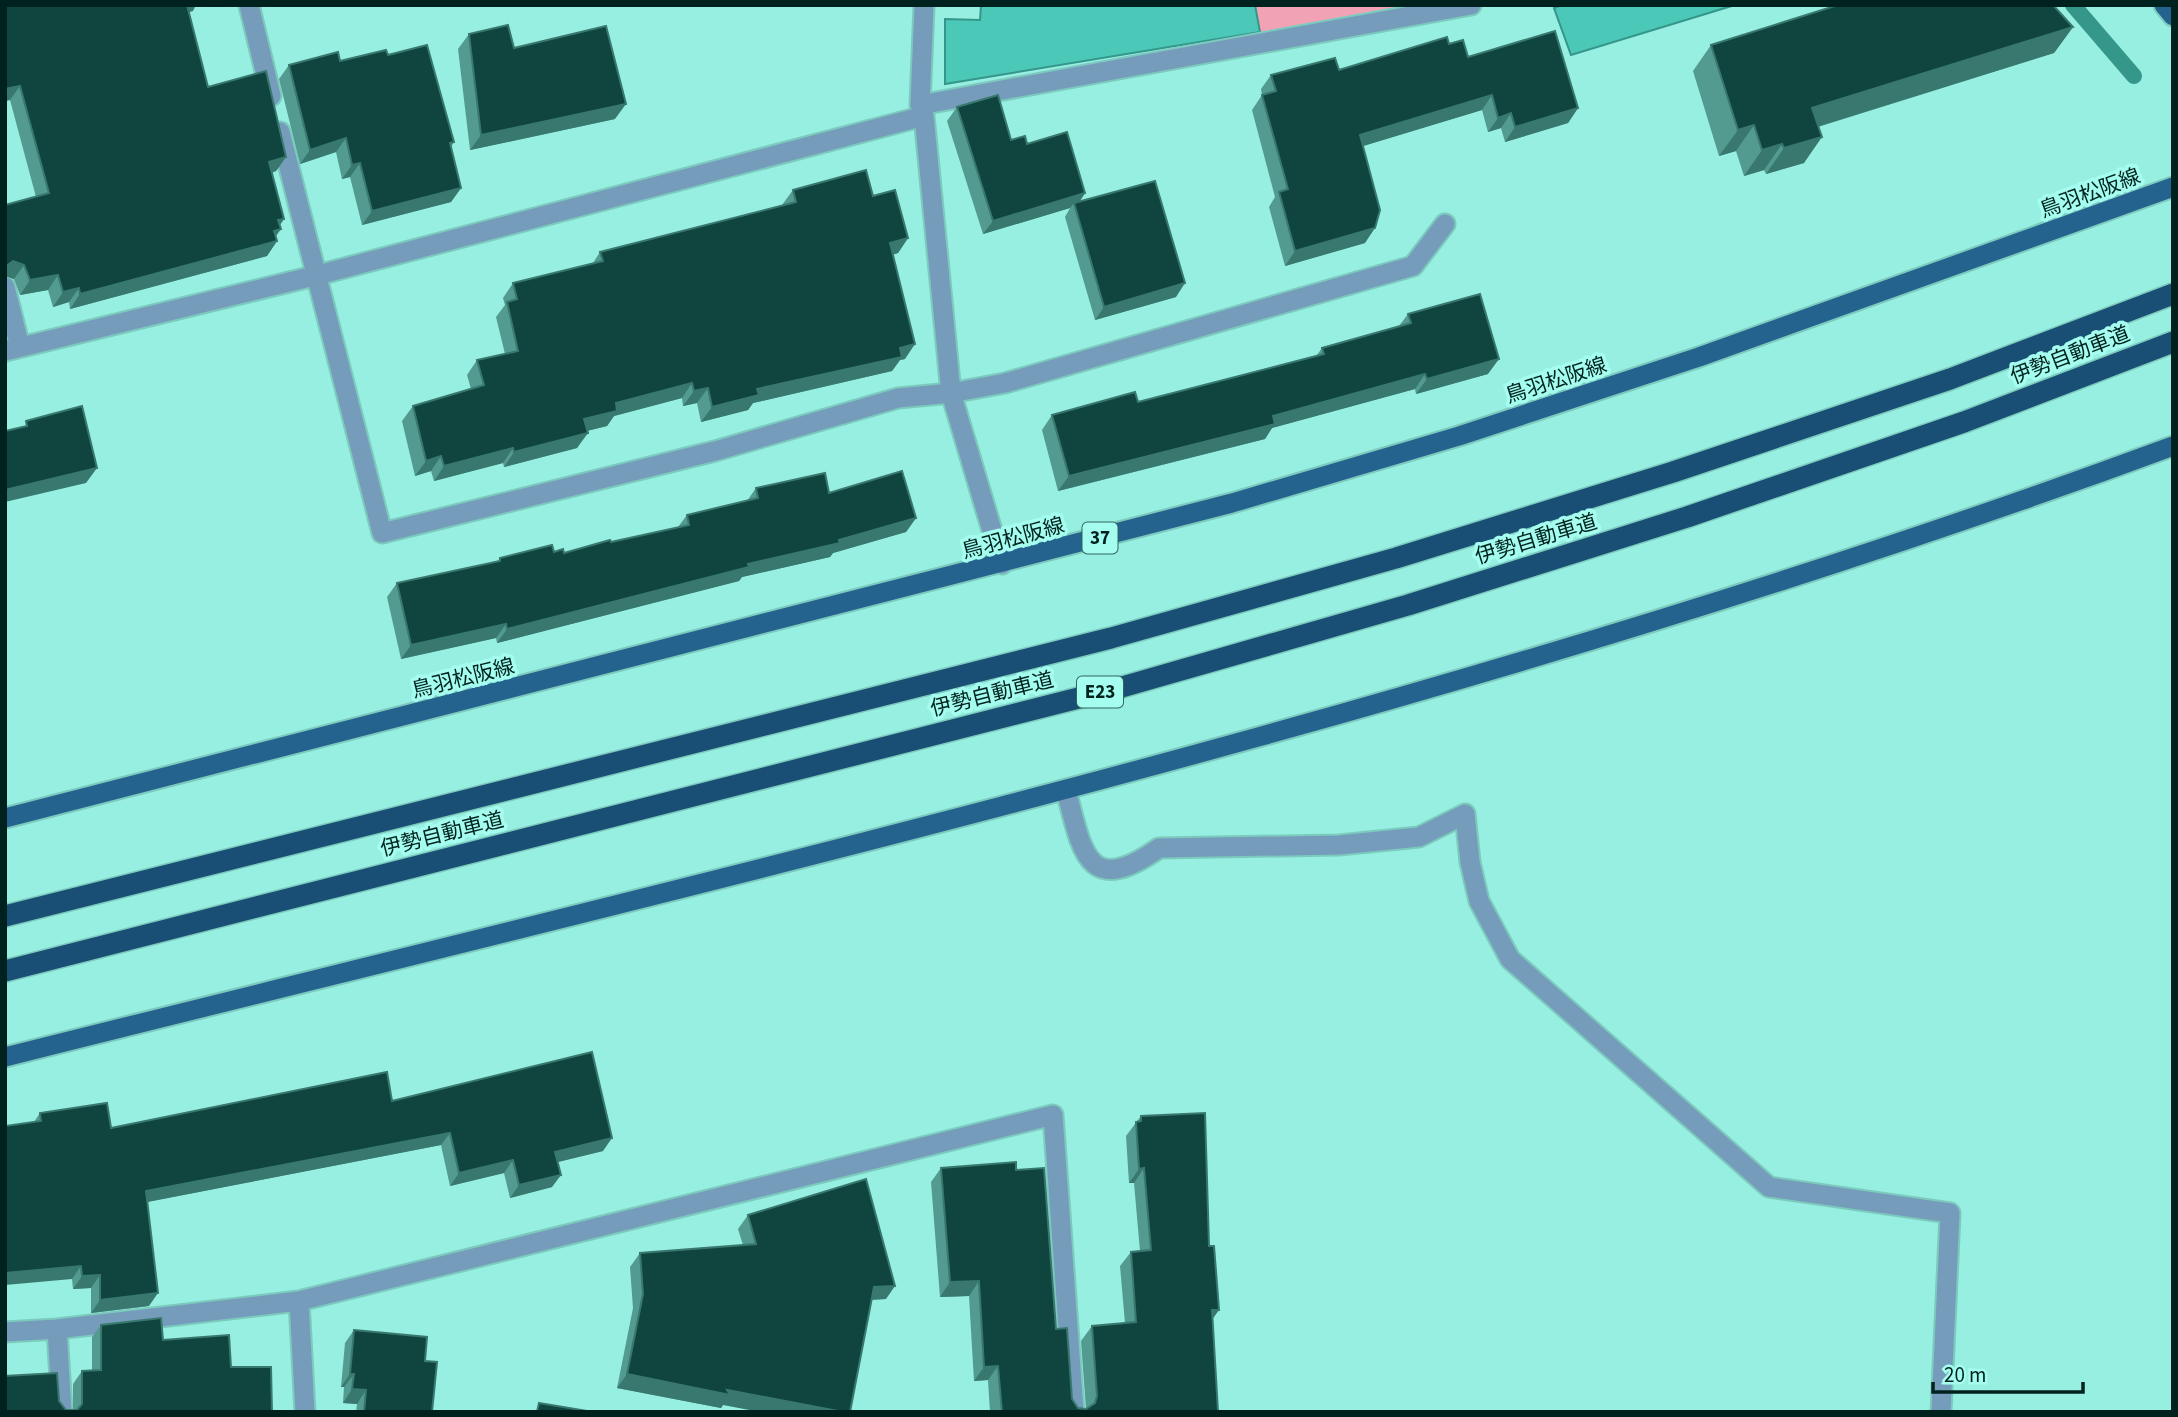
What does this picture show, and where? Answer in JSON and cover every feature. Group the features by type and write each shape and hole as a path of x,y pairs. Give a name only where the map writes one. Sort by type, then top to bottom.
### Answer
{"highway":[{"name":"伊勢自動車道","path":"5,916 1111,638 1396,558 1673,472 1937,384 2173,294"},
{"name":"伊勢自動車道","path":"5,971 1122,687 1395,609 1687,517 1964,422 2173,342"}],"main road":[{"path":"2164,5 2173,16"},
{"name":"鳥羽松阪線","path":"5,818 1002,565 1232,503 1459,436 1901,287 2173,187"},
{"path":"5,1057 1066,790 1446,683 1695,610 1891,547 2173,446"}],"street":[{"path":"249,5 314,276 382,533 715,451 898,398 951,393 1005,383 1413,266 1445,224"},
{"path":"924,5 922,111 951,393 1002,565"},
{"path":"5,287 13,349 314,276 922,111 1471,5"},
{"path":"1066,790 1081,848 1094,865 1116,871 1136,864 1159,848 1339,845 1419,838 1465,814 1470,862 1479,901 1510,959 1769,1187 1950,1213 1941,1412"},
{"path":"5,1332 57,1329 299,1301 1053,1115 1074,1412"},
{"path":"299,1301 305,1412"},
{"path":"57,1329 62,1412"}],"shaded area":[{"path":"981,5 1255,5 1260,32 945,84 945,19 980,20"},
{"path":"1255,5 1407,5 1260,32"},
{"path":"1562,5 1735,5 1571,55 1554,8"}],"building":[{"path":"5,5 187,5 208,87 266,71 286,157 269,162 284,219 278,220 281,229 274,231 277,241 80,294 79,288 63,292 58,275 30,280 24,265 13,261 5,267 5,205 49,193 20,86 5,89"},
{"path":"1838,5 2053,5 2073,27 1812,108 1822,137 1784,148 1782,144 1762,150 1754,125 1738,130 1711,45"},
{"path":"508,25 514,48 606,26 626,104 481,135 469,34"},
{"path":"1555,31 1578,108 1515,127 1511,113 1498,118 1492,95 1360,135 1380,210 1375,228 1295,251 1279,192 1288,189 1262,95 1276,91 1271,75 1335,58 1339,70 1447,37 1449,44 1463,40 1468,57"},
{"path":"427,45 454,142 450,143 461,188 372,211 360,163 352,165 346,138 310,150 289,65 338,52 340,61 386,50 388,55"},
{"path":"998,95 1011,140 1025,136 1027,144 1067,132 1085,193 993,221 957,107"},
{"path":"866,170 873,196 895,190 908,238 890,243 915,344 900,348 902,357 757,389 759,395 712,407 708,388 694,391 692,383 616,403 617,411 584,419 588,433 514,452 513,448 444,466 441,456 426,461 413,406 484,385 477,360 518,351 507,302 517,299 513,283 603,261 600,252 796,202 793,190"},
{"path":"1155,181 1185,283 1104,307 1074,203"},
{"path":"1480,294 1499,359 1427,379 1425,374 1273,416 1275,424 1069,476 1052,415 1135,392 1138,402 1324,354 1322,348 1411,323 1408,314"},
{"path":"82,406 97,468 5,490 5,431 27,426 26,421"},
{"path":"902,471 916,518 839,540 840,543 748,564 749,567 507,629 506,624 411,645 397,583 500,561 500,558 552,545 554,552 563,549 564,553 610,540 611,542 689,525 687,515 758,498 756,488 825,473 829,493"},
{"path":"592,1052 612,1138 555,1152 561,1175 519,1185 513,1160 459,1173 450,1133 146,1191 158,1293 100,1300 100,1275 82,1276 81,1266 5,1273 5,1126 41,1121 40,1113 107,1103 111,1128 387,1072 392,1101"},
{"path":"1205,1113 1209,1246 1214,1246 1219,1310 1212,1310 1218,1412 1002,1412 998,1366 984,1367 979,1281 950,1282 941,1168 1016,1162 1016,1170 1044,1168 1056,1329 1067,1328 1072,1399 1078,1408 1086,1409 1095,1403 1097,1396 1092,1326 1136,1322 1131,1252 1151,1250 1144,1168 1139,1169 1136,1122 1141,1121 1141,1116"},
{"path":"866,1179 895,1286 874,1287 850,1412 727,1390 730,1395 627,1374 643,1294 640,1253 756,1244 748,1215"},
{"path":"161,1318 163,1340 229,1335 231,1367 271,1367 272,1412 5,1412 5,1376 57,1373 59,1401 66,1410 77,1410 82,1404 82,1371 101,1370 101,1325"},
{"path":"354,1330 427,1337 425,1361 437,1362 432,1412 364,1412 366,1390 352,1389 354,1374 350,1374"},
{"path":"539,1403 593,1412 537,1412"}],"waterway":[{"path":"2073,5 2134,76"}]}
